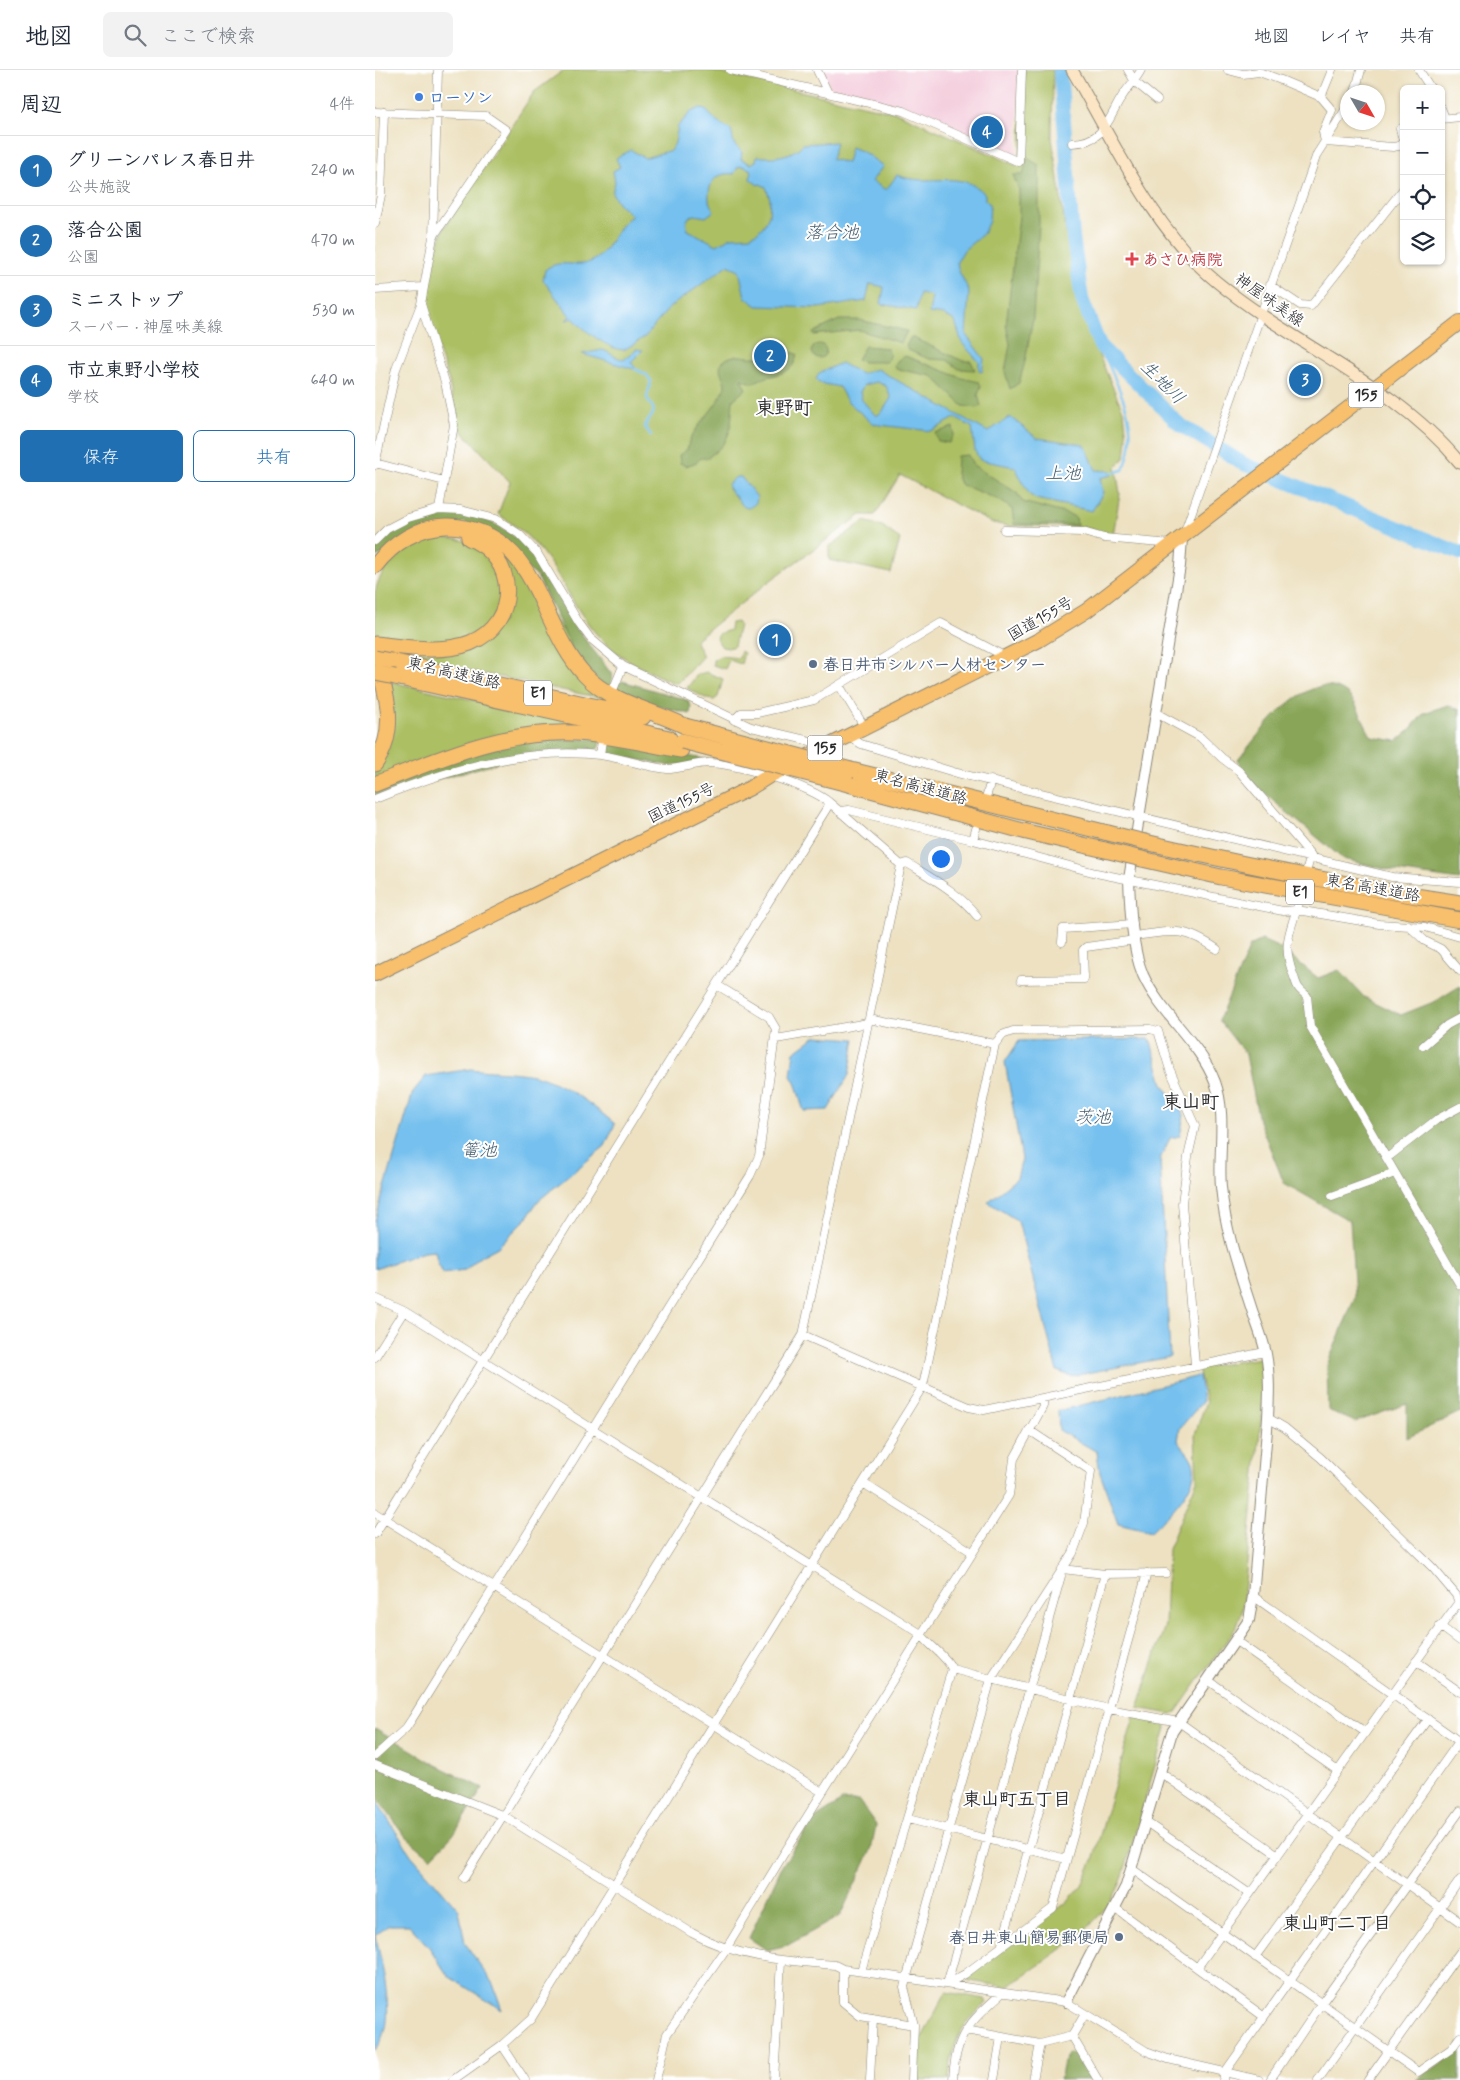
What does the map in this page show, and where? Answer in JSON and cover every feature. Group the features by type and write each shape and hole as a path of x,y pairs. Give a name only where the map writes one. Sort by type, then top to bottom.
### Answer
{"highway":[{"name":"国道155号","path":"375,974 750,788 769,776 1039,640 1086,611 1253,484 1460,322"},
{"path":"375,566 400,541 427,529 456,526 485,534 508,549 524,566 565,646 586,676 683,739"},
{"path":"375,579 394,555 405,547 417,540 444,534 470,538 492,551 499,562 506,580 505,604 501,616 493,626 471,642 442,648 378,651 389,707 385,742 375,764"},
{"name":"東名高速道路","path":"378,651 391,661 1027,832 1221,877 1460,920"},
{"name":"東名高速道路","path":"375,673 683,739 851,770 1225,860 1395,893 1460,903"},
{"path":"375,685 381,711 375,747"},
{"path":"375,784 488,742 556,733 683,739"}],"main road":[{"name":"神屋味美線","path":"1072,70 1155,214 1175,239 1216,281 1259,314 1421,420 1460,463"}],"street":[{"path":"438,70 433,237 421,304 396,369 375,464 444,481"},
{"path":"730,70 748,72 903,111 1019,162 1022,70"},
{"path":"817,70 828,93"},
{"path":"1128,70 1135,82 1157,100"},
{"path":"1072,142 1087,140 1113,118 1123,95 1135,82 1141,70"},
{"path":"1228,70 1243,74 1259,71 1321,97 1332,110 1323,132 1325,142"},
{"path":"1321,97 1332,70"},
{"path":"1357,85 1361,70"},
{"path":"1419,70 1428,85"},
{"path":"375,112 486,116 506,130 433,237"},
{"path":"375,224 381,195 384,112"},
{"path":"1445,118 1460,117"},
{"path":"1066,2002 1115,1908 1132,1869 1172,1732 1249,1620 1253,1596 1270,1394 1265,1352 1229,1240 1220,1180 1221,1119 1216,1085 1209,1066 1152,990 1143,974 1135,938 1129,879 1180,566 1178,541 1211,454 1317,154 1340,118"},
{"path":"1325,142 1393,147 1400,145"},
{"path":"1270,285 1301,305 1311,306 1400,193"},
{"path":"375,290 423,287"},
{"path":"421,304 445,382 454,425 439,508"},
{"path":"375,541 387,529 408,518 439,508 461,510 496,519 519,534 547,566 579,623 590,638 623,666 751,727 829,746"},
{"path":"1004,530 1083,532 1104,538 1178,541"},
{"path":"734,720 741,713 757,713 814,700 941,623 1006,658"},
{"path":"613,690 623,666"},
{"path":"839,685 865,728"},
{"path":"1156,713 1199,737 1239,771 1311,855 1307,869"},
{"path":"849,736 869,746 957,773 1392,878 1460,882"},
{"path":"600,755 602,740"},
{"path":"375,799 407,786 499,759 536,756 600,755 668,769 709,763 769,776 795,785 830,804 901,864 907,863 963,899 977,916"},
{"path":"987,794 991,780"},
{"path":"375,1534 830,804"},
{"path":"839,811 849,810 1144,884 1274,910 1297,910 1379,924 1409,925 1460,937"},
{"path":"973,840 976,829"},
{"path":"465,1878 803,1335 901,864"},
{"path":"1299,901 1290,929 1286,952 1295,986 1307,996 1310,1026 1460,1285"},
{"path":"1062,942 1063,929 1133,924"},
{"path":"1409,925 1425,941 1441,949 1460,971"},
{"path":"1021,980 1084,979 1083,950 1086,947 1180,930 1196,935 1217,949"},
{"path":"375,1756 406,1728 750,1176 759,1156 776,1039 772,1020 717,985"},
{"path":"1423,1046 1447,1025 1460,1018"},
{"path":"776,1039 868,1021 995,1044"},
{"path":"453,2080 502,2045 531,2018 923,1386 995,1044 1002,1035 1013,1031 1150,1029 1158,1031 1170,1070 1195,1126 1188,1157 1182,1203 1195,1366"},
{"path":"1387,1158 1436,1120 1460,1107"},
{"path":"1332,1196 1395,1173"},
{"path":"375,1298 404,1311 921,1634 928,1644 949,1661 952,1669 861,1971"},
{"path":"375,1357 404,1311"},
{"path":"803,1335 969,1407 984,1410 1265,1352"},
{"path":"656,2080 667,2034 726,1949 822,1792 1009,1495 1014,1459 1043,1406 1043,1399"},
{"path":"1197,1968 1440,1626 1459,1604 1456,1595 1433,1568 1321,1458 1285,1428 1268,1418"},
{"path":"912,2080 914,2025 904,1987 947,1829 991,1679 1073,1553 1084,1523 1091,1471 1029,1430"},
{"path":"863,1483 972,1552"},
{"path":"375,1513 822,1792"},
{"path":"1063,1569 1105,1574 1166,1573"},
{"path":"947,1984 1063,1569"},
{"path":"947,1984 965,1974 1002,1944 1053,1908 1147,1573"},
{"path":"1002,1944 1105,1574"},
{"path":"1223,2080 1225,2072 1263,2016 1460,1741 1253,1596"},
{"path":"1440,1626 1460,1641"},
{"path":"1236,1641 1365,1732"},
{"path":"1416,1661 1460,1692"},
{"path":"952,1669 1109,1709 1179,1722 1460,1922"},
{"path":"1208,1680 1338,1771"},
{"path":"1255,1957 1429,1719"},
{"path":"375,1765 505,1816 692,1933 726,1949 781,1961 835,1964 843,1969 1066,2002 1146,2051 1168,2059 1259,2080"},
{"path":"1161,1773 1278,1855"},
{"path":"1270,2080 1321,2004 1460,1811"},
{"path":"908,1819 1066,1859"},
{"path":"1146,1822 1250,1894"},
{"path":"1132,1869 1288,1982 1418,2072 1451,2049 1460,2037"},
{"path":"1318,2080 1460,1880"},
{"path":"1115,1908 1263,2016"},
{"path":"1368,2080 1460,1952"},
{"path":"775,2080 781,1961"},
{"path":"843,1969 843,2002 860,2016 914,2025"},
{"path":"953,2080 957,2047 966,2030 976,2017 1002,1993"},
{"path":"966,2030 1040,2044 1072,2036 1085,2014"},
{"path":"870,2080 873,2018"},
{"path":"1072,2036 1098,2080"},
{"path":"994,2080 1001,2037"},
{"path":"1033,2080 1040,2044"},
{"path":"502,2045 525,2080"}],"shaded area":[{"path":"822,70 1020,70 1017,157 901,106 839,93 831,89"}],"green space":[{"path":"564,70 706,70 898,113 1020,167 1024,70 1053,70 1052,138 1073,279 1088,330 1124,413 1127,438 1125,457 1116,467 1120,494 1113,535 1082,527 1008,526 992,523 900,475 875,515 861,515 771,580 695,640 703,656 678,683 674,683 636,664 610,647 585,620 550,563 537,546 498,514 510,482 457,426 449,381 424,306 432,261 444,228 534,92"},
{"path":"1027,158 1039,165 1039,225 1033,318 1019,383 1010,389 1005,372 1010,344 1006,325 1019,216 1019,190 1013,175 1023,175"},
{"path":"839,320 859,320 907,331 901,343 859,330 814,335 813,333"},
{"path":"911,337 963,361 971,361 975,370 959,369 947,360 929,359 908,350 906,346"},
{"path":"816,344 822,344 826,351 822,358 816,358 812,354 812,348"},
{"path":"865,346 887,348 890,354 887,362 862,362 857,359"},
{"path":"791,352 797,354 795,362 787,371 753,383 741,379 746,389 733,400 730,429 721,447 710,456 701,458 697,462 686,466 680,463 679,455 688,449 691,438 724,390 725,385 720,367 724,361 735,356 768,356"},
{"path":"905,356 962,378 979,382 981,386 978,395 981,406 977,408 963,406 932,376 896,369 894,366 898,360"},
{"path":"953,427 954,434 949,443 938,441 935,433"},
{"path":"968,455 973,465 1017,493 1023,502 1071,515 1076,518 1077,525 1014,524 1012,509 999,500 960,484 956,474 957,456"},
{"path":"448,513 474,517 496,525 513,535 527,549 539,565 578,630 612,675 611,689 599,681 576,656 537,576 464,522 375,557 375,547 399,527 427,516"},
{"path":"864,521 882,526 900,539 891,573 829,560 829,547"},
{"path":"447,538 472,542 496,564 503,600 485,630 447,643 375,639 375,593 385,570 393,561 413,547"},
{"path":"496,550 504,550 615,701 375,651 441,652 503,621"},
{"path":"737,622 739,625 734,646 722,647 717,640 718,634 730,630 731,623"},
{"path":"741,651 744,653 741,664 729,660 725,669 713,665 713,660 720,656 739,658"},
{"path":"706,672 723,679 718,697 714,700 707,699 687,688 697,675"},
{"path":"387,681 601,728 375,779"},
{"path":"622,681 687,700 691,706 690,714 636,700 616,691 617,685"},
{"path":"1321,686 1333,687 1349,696 1372,737 1397,741 1407,733 1424,713 1448,705 1460,710 1460,880 1389,870 1343,859 1259,789 1242,771 1238,760 1275,716 1296,698"},
{"path":"600,739 599,747 595,751 534,753 375,796 375,788 511,741"},
{"path":"605,740 709,760 671,766 608,754 604,751"},
{"path":"1262,940 1282,949 1318,978 1339,970 1364,997 1401,1015 1436,1001 1460,986 1460,1412 1407,1438 1407,1404 1355,1422 1328,1410 1327,1365 1355,1297 1350,1221 1284,1183 1259,1121 1246,1055 1219,1020 1250,946"},
{"path":"1260,1358 1263,1378 1263,1401 1242,1612 1237,1626 1176,1712 1171,1714 1138,1708 1165,1625 1168,1549 1197,1480 1195,1434 1206,1402 1198,1368"},
{"path":"1134,1717 1163,1722 1166,1728 1121,1882 1112,1899 1087,1928 1072,1941 1008,1987 969,1981 967,1976 1066,1903 1082,1885 1093,1860"},
{"path":"375,1728 438,1766 483,1788 453,1835 431,1858 406,1837 375,1795"},
{"path":"842,1801 859,1801 876,1825 871,1850 840,1916 788,1945 767,1950 749,1938 782,1866 813,1820"},
{"path":"946,1992 985,1999 987,2003 969,2020 958,2037 952,2056 949,2080 915,2080 917,2047"},
{"path":"1460,2042 1460,2080 1416,2080 1454,2053"},
{"path":"1070,2053 1075,2054 1094,2080 1060,2080 1065,2057"}],"water":[{"name":"落合池","path":"700,108 706,110 717,122 731,130 734,144 742,152 741,159 751,164 756,161 757,156 782,156 794,151 803,144 836,142 832,159 847,163 851,147 865,153 883,166 872,181 886,190 897,175 920,180 955,180 965,182 976,186 985,194 985,200 990,204 989,221 983,234 964,250 957,262 959,271 969,291 966,335 984,359 982,372 979,371 979,362 962,343 955,321 944,315 929,313 932,296 920,293 916,310 881,304 884,287 870,284 866,301 818,308 757,306 745,297 739,270 728,265 670,307 645,337 624,350 603,343 573,318 566,320 570,316 543,280 545,270 557,264 588,263 600,256 626,220 632,216 619,204 612,193 615,182 613,171 620,167 616,158 631,150 645,158 671,150 675,143 678,126 691,112","holes":["742,166 750,169 752,172 750,179 758,185 766,187 770,199 769,215 758,232 750,236 731,237 717,245 688,230 686,223 689,217 694,215 706,217 714,211 709,200 709,194 711,184 717,177 734,174 738,167"]},
{"path":"636,349 643,350 631,362 637,370 582,354 603,350 623,359"},
{"name":"上池","path":"841,363 861,374 877,369 988,432 1010,417 1037,438 1082,444 1086,447 1096,470 1111,471 1112,475 1100,478 1103,493 1092,511 1036,499 1029,494 1015,467 980,460 975,451 972,427 955,418 931,431 872,423 847,401 839,387 819,383 816,380 819,373","holes":["877,382 886,386 891,398 882,412 876,416 862,400 860,392 864,385"]},
{"path":"736,477 741,477 757,497 756,503 749,508 744,507 728,488 728,484"},
{"path":"816,1036 855,1039 849,1075 828,1110 804,1111 791,1076 794,1052"},
{"name":"茨池","path":"1150,1039 1163,1084 1184,1115 1180,1136 1170,1138 1160,1159 1170,1357 1071,1376 1057,1371 1018,1221 988,1202 1017,1178 1022,1159 1005,1062 1019,1041"},
{"name":"篭池","path":"471,1069 533,1075 555,1083 566,1088 615,1124 605,1146 538,1201 525,1220 498,1247 481,1256 465,1270 443,1273 438,1264 435,1251 424,1252 375,1269 375,1221 413,1092 426,1076"},
{"path":"1199,1376 1203,1401 1180,1428 1178,1441 1191,1457 1194,1469 1193,1479 1188,1489 1174,1509 1151,1532 1118,1524 1100,1473 1097,1452 1059,1430 1058,1411"},
{"path":"375,1799 411,1855 459,1910 465,1943 493,1984 502,2010 448,1976 429,1947 409,1925 389,1925 376,1935 387,1995 388,2011 382,2039 375,2050"}],"waterway":[{"name":"生地川","path":"1060,70 1073,238 1082,299 1100,346 1179,424 1244,464 1460,553"},
{"path":"1100,346 1126,407 1131,438 1129,454 1123,470 1112,473"},
{"path":"635,369 646,374 651,381 647,397 654,411 645,427 651,435"}],"place":[{"name":"ローソン","path":"419,97"},
{"name":"市立東野小学校","path":"987,132"},
{"name":"あさひ病院","path":"1132,259"},
{"name":"落合公園","path":"770,356"},
{"name":"ミニストップ","path":"1305,380"},
{"name":"グリーンパレス春日井","path":"775,640"},
{"name":"春日井市シルバー人材センター","path":"813,664"},
{"name":"春日井東山簡易郵便局","path":"1119,1937"}],"district":[{"name":"東野町","path":"784,407"},
{"name":"東山町","path":"1191,1101"},
{"name":"東山町五丁目","path":"1017,1799"},
{"name":"東山町二丁目","path":"1337,1923"}]}
